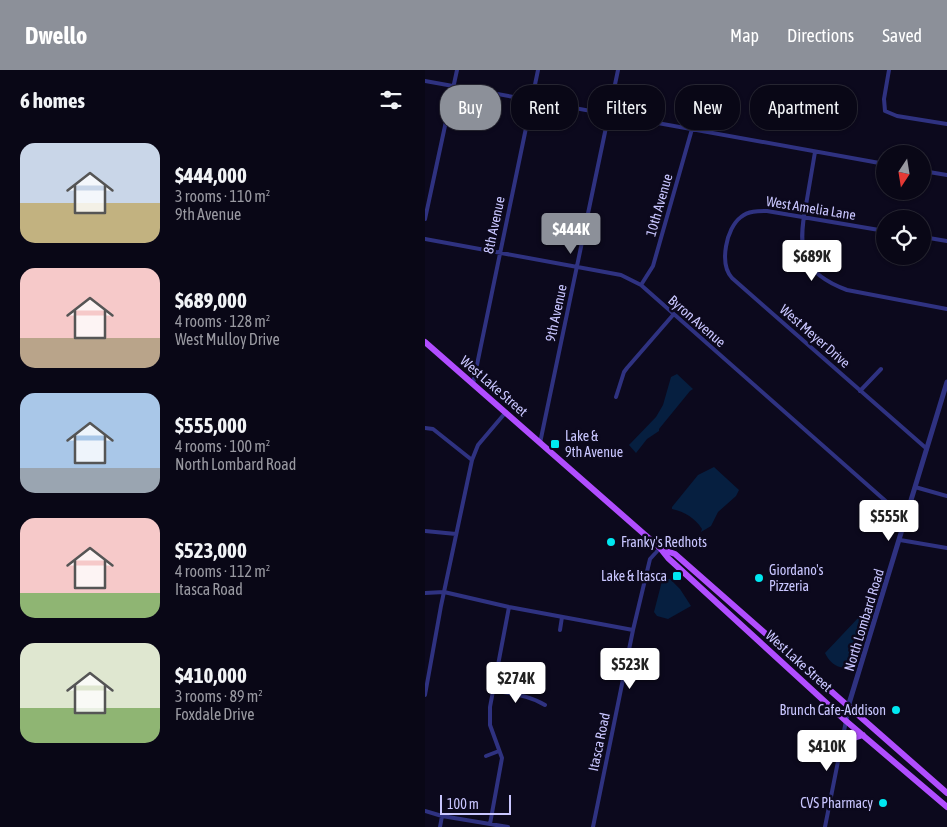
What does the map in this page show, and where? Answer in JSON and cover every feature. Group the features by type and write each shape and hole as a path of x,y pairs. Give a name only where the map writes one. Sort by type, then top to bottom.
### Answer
{"main road":[{"name":"West Lake Street","path":"425,342 660,548 668,558 846,721 947,808"},
{"name":"West Lake Street","path":"660,548 675,554 947,793"},
{"path":"840,753 851,739 863,735"}],"street":[{"path":"454,85 457,70"},
{"name":"8th Avenue","path":"534,85 538,70"},
{"name":"9th Avenue","path":"615,85 618,70"},
{"path":"889,70 884,99 885,111 897,116 947,124"},
{"path":"425,81 448,85"},
{"path":"425,219 444,130"},
{"name":"8th Avenue","path":"473,384 525,130"},
{"name":"9th Avenue","path":"540,443 605,130"},
{"name":"10th Avenue","path":"641,285 653,266 692,130"},
{"path":"697,130 876,162"},
{"path":"815,152 803,217 801,242 813,270 833,285 853,292 947,309"},
{"path":"931,172 947,175"},
{"name":"West Amelia Lane","path":"731,278 725,267 725,254 732,228 745,214 767,210 876,229"},
{"name":"Byron Avenue","path":"425,239 621,275 641,285 906,519"},
{"path":"931,239 947,242"},
{"name":"West Meyer Drive","path":"731,278 927,449"},
{"path":"617,397 624,372 673,315"},
{"path":"860,391 881,369"},
{"name":"North Lombard Road","path":"846,721 848,707 947,382"},
{"path":"425,695 444,592 472,460 478,445 505,412"},
{"path":"425,428 433,429 472,460"},
{"path":"915,487 947,496"},
{"path":"425,530 456,534"},
{"path":"900,540 947,548"},
{"name":"Itasca Road","path":"593,827 633,630 650,559 660,548"},
{"path":"425,593 444,592 509,607 633,630"},
{"path":"490,824 502,758 490,725 490,707 509,607"},
{"path":"560,630 562,617"},
{"path":"493,690 525,696 538,700 545,705"},
{"path":"825,827 846,721"},
{"path":"487,756 499,751"},
{"path":"425,810 442,816 508,827"},
{"path":"440,827 442,816"}],"water":[{"path":"677,374 693,389 659,431 647,439 636,453 629,445 656,417 663,405 671,377"},
{"path":"714,467 739,490 736,496 718,512 711,526 701,532 702,529 693,519 672,509 672,507 698,475"},
{"path":"670,579 680,589 691,606 668,619 657,616 654,612 662,581"},
{"path":"859,617 863,621 849,667 838,666 831,662 825,653"}],"place":[{"name":"Lake & 9th Avenue","path":"555,444"},
{"name":"Franky's Redhots","path":"611,542"},
{"name":"Lake & Itasca","path":"677,576"},
{"name":"Giordano's Pizzeria","path":"759,578"},
{"name":"Brunch Cafe-Addison","path":"896,710"},
{"name":"CVS Pharmacy","path":"883,803"}]}
